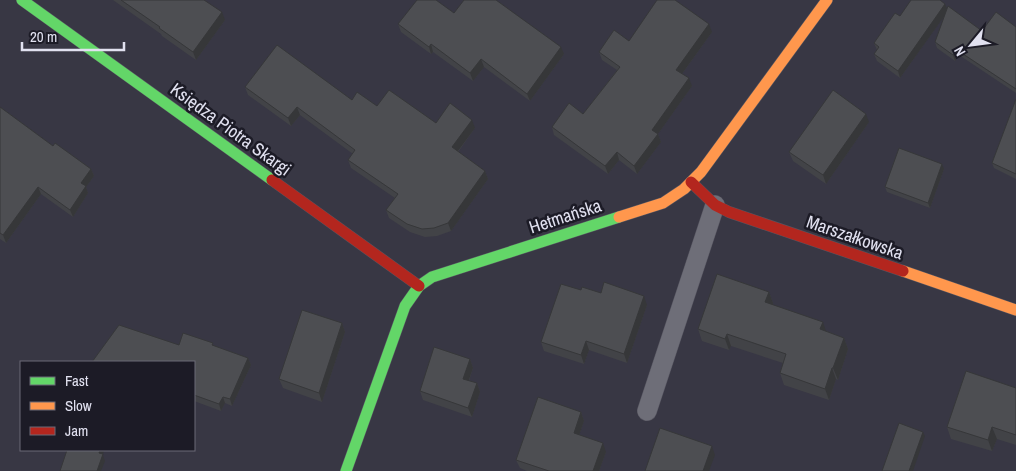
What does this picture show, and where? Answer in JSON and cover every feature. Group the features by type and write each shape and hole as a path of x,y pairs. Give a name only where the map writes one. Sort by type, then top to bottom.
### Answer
{"street":[{"name":"Księdza Piotra Skargi","path":"22,0 419,286"},
{"name":"Hetmańska","path":"346,471 405,306 419,286 432,277 663,203 684,189 701,172 827,0"},
{"name":"Marszałkowska","path":"692,182 715,205 729,212 1016,310"}],"lane":[{"path":"647,411 715,205"}],"building":[{"path":"121,0 204,0 222,12 193,52"},
{"path":"417,0 436,0 454,13 464,0 496,0 561,47 527,94 481,59 470,73 431,44 429,47 398,24"},
{"path":"657,0 675,0 709,24 676,70 689,78 652,130 658,134 634,166 617,152 605,166 552,127 569,103 583,114 620,67 599,52 614,30 629,41"},
{"path":"911,0 940,0 945,4 898,71 874,54 879,47 874,43 895,13 900,16"},
{"path":"948,6 982,31 996,12 1016,27 1016,89 957,50 953,55 935,42"},
{"path":"277,45 352,100 357,92 377,106 389,90 436,123 450,103 472,120 452,147 485,171 448,223 434,228 422,229 407,224 386,210 398,194 348,160 355,150 297,107 288,118 245,87"},
{"path":"833,90 866,114 823,175 789,152"},
{"path":"1016,99 1016,174 992,163"},
{"path":"0,107 53,146 55,143 91,169 81,183 86,186 70,210 38,187 3,235 0,233"},
{"path":"899,148 942,164 928,203 885,187"},
{"path":"717,274 769,292 765,302 823,322 820,329 844,338 825,389 780,373 786,354 727,334 725,339 698,329"},
{"path":"604,282 644,296 624,354 586,341 581,355 541,342 561,284 581,290 582,287 601,293"},
{"path":"302,310 342,323 319,393 279,379"},
{"path":"119,325 179,345 183,333 248,358 230,399 223,397 219,404 195,395 195,361 93,361"},
{"path":"434,347 470,359 463,379 477,383 468,408 420,391"},
{"path":"966,371 1016,388 1016,435 992,427 988,440 947,427"},
{"path":"538,397 581,412 574,433 603,443 593,471 549,471 516,460"},
{"path":"899,423 923,432 909,471 882,471"},
{"path":"660,428 712,446 703,471 645,471"},
{"path":"67,451 100,451 99,453 103,454 97,471 60,471"}],"traffic: fast":[{"path":"22,0 272,180"},
{"path":"346,471 405,306 419,286 432,277 619,217"}],"traffic: slow":[{"path":"619,217 663,203 684,189 701,172 827,0"},
{"path":"903,271 1016,310"}],"traffic: jam":[{"path":"272,180 419,286"},
{"path":"691,182 715,205 729,212 903,271"}]}
